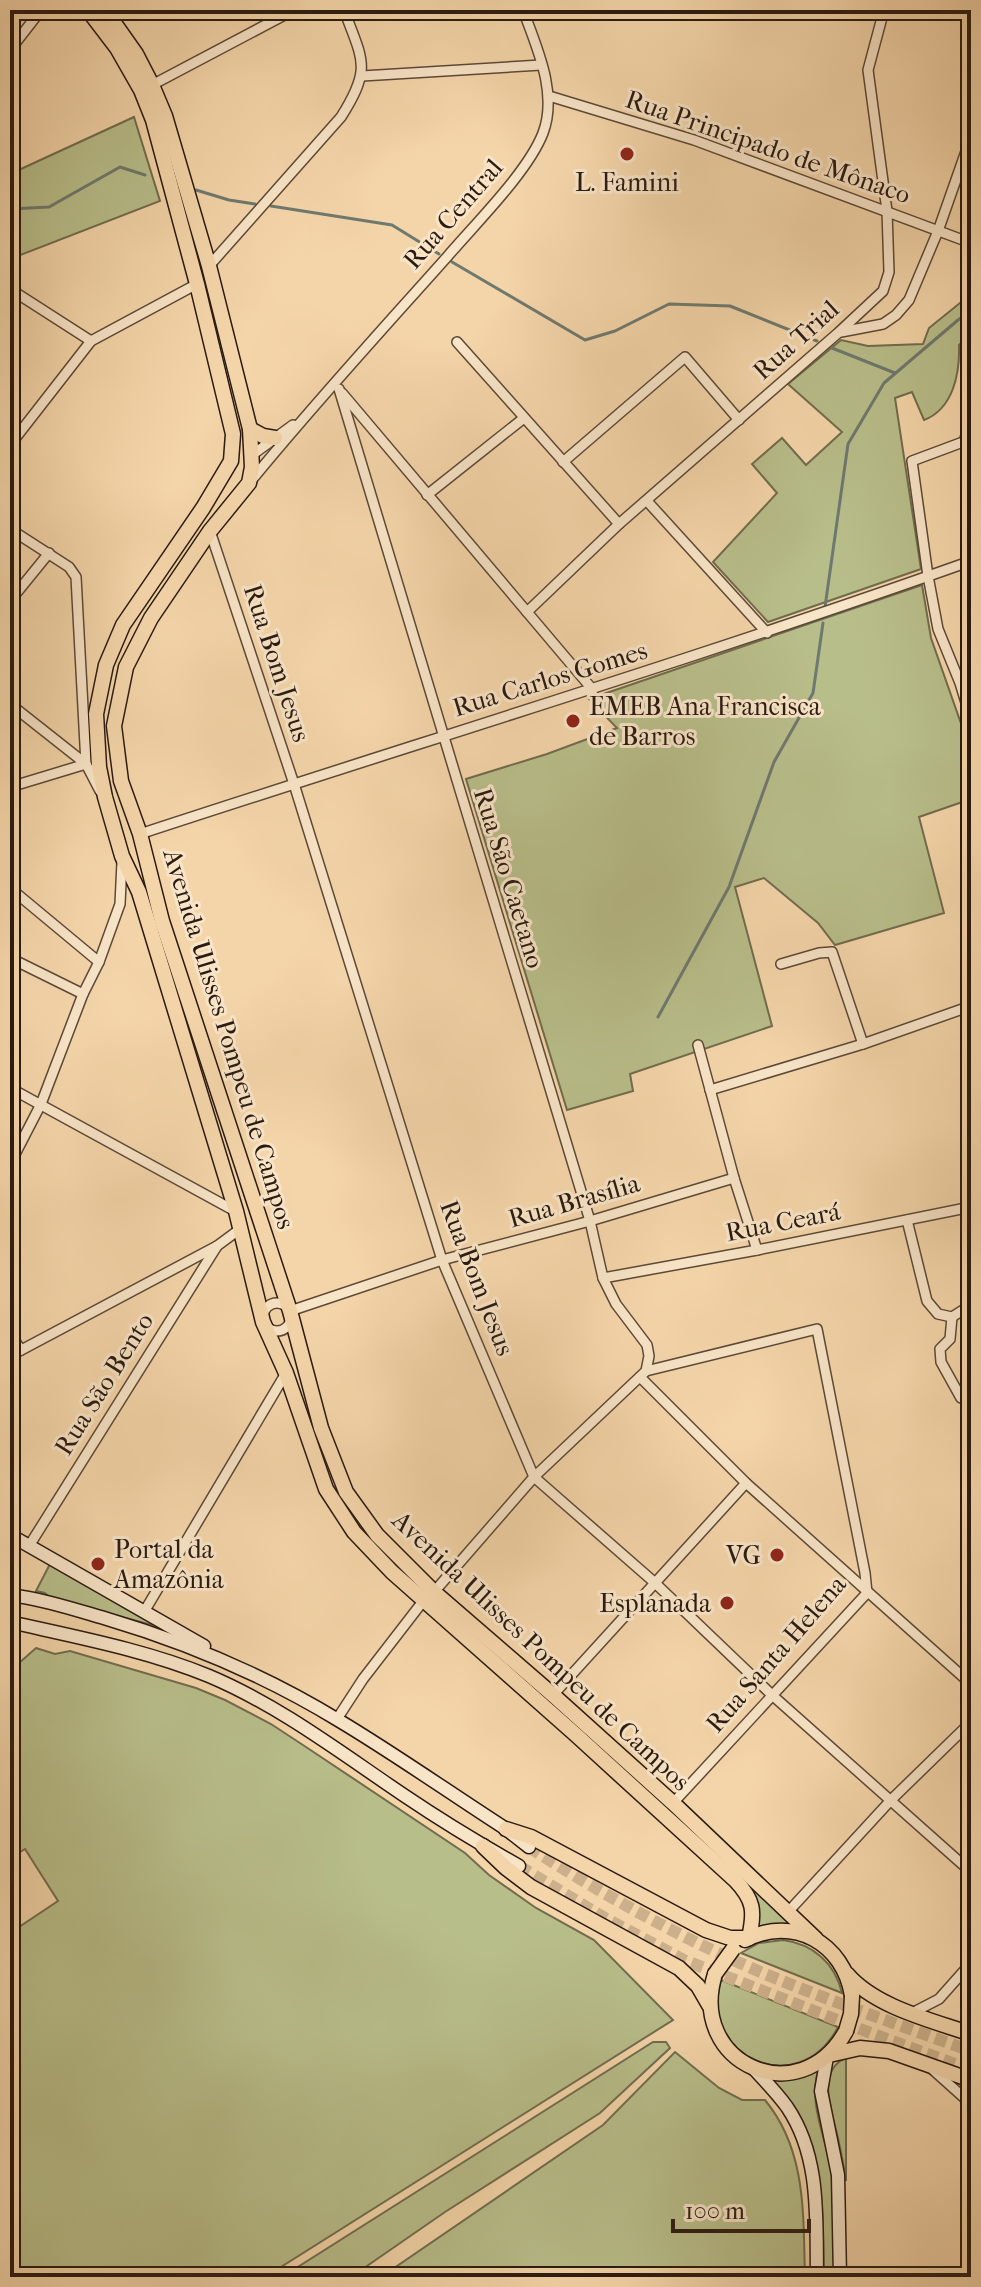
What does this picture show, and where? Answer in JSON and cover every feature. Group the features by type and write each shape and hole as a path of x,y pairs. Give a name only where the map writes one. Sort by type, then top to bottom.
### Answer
{"main road":[{"path":"88,10 117,48 141,90 157,136 233,434 231,461"},
{"path":"105,10 119,27 152,85 165,116 209,266 250,429 252,467 249,483"},
{"path":"250,429 275,438"},
{"path":"231,461 238,456 252,455"},
{"name":"Avenida Ulisses Pompeu de Campos","path":"231,461 203,508 123,625 106,665 96,714 99,767 122,856 139,892 236,1211 263,1322 286,1373 326,1489 354,1532 392,1572 429,1596 553,1695 673,1803 816,1939"},
{"name":"Avenida Ulisses Pompeu de Campos","path":"249,483 210,531 151,618 126,667 114,726 121,781 140,834 162,921 290,1311 321,1428 346,1492 377,1535 429,1596 746,1893 752,1905 749,1938"},
{"path":"203,508 203,520 210,531"},
{"path":"122,856 123,843 140,834"},
{"path":"10,1535 337,1719 529,1847"},
{"path":"10,1595 33,1598 146,1631 194,1649 276,1687"},
{"path":"10,1622 157,1658 211,1677 265,1703 321,1737 404,1795 519,1866"},
{"path":"506,1829 531,1837 706,1930 730,1938 749,1938"},
{"path":"483,1846 531,1887 679,1968 698,1986 709,2005 713,2025 722,2043 736,2058 754,2069 773,2074 793,2073 813,2066 828,2056 860,2048 889,2051 971,2080"},
{"path":"709,2005 715,1974 721,1963 733,1949 765,1932 800,1933 816,1939 837,1957 846,1974 852,1996 851,2014 846,2031 828,2056 821,2091 838,2175 840,2277"},
{"path":"846,1974 869,1994 971,2034"},
{"path":"754,2069 787,2107 807,2148 814,2182 817,2277"}],"street":[{"path":"10,50 41,10"},
{"path":"152,85 294,10"},
{"path":"209,266 341,117 356,93 362,76 361,56 344,10"},
{"name":"Rua Central","path":"252,455 305,416 337,386 523,166 544,131 549,96 523,10"},
{"name":"Rua Trial","path":"527,612 619,524 883,291 889,272 887,211 868,70 884,10"},
{"path":"952,10 971,17"},
{"path":"362,76 541,65"},
{"name":"Rua Principado de Mônaco","path":"549,96 694,140 971,243"},
{"path":"838,333 883,324 909,300 938,231 971,137"},
{"path":"10,445 91,341 197,284"},
{"path":"10,289 91,341"},
{"path":"457,342 619,524"},
{"path":"563,462 685,357 739,420"},
{"path":"337,386 593,690"},
{"name":"Rua São Caetano","path":"337,386 590,1221 603,1278 616,1304 647,1345 649,1356 643,1374"},
{"name":"Rua Central","path":"249,483 305,416"},
{"path":"427,495 524,418"},
{"path":"971,419 968,440 912,461 938,629 971,719"},
{"path":"647,501 767,633"},
{"path":"10,529 69,567 76,577 86,764 105,797"},
{"name":"Rua Bom Jesus","path":"210,531 294,784 442,1260 534,1477 654,1582 772,1695 971,1872"},
{"path":"10,601 49,553"},
{"name":"Rua Carlos Gomes","path":"140,834 767,633 971,561"},
{"path":"960,683 971,680"},
{"path":"10,704 86,764"},
{"path":"10,787 86,764"},
{"path":"10,1164 41,1104 83,994 99,962 120,904 122,856"},
{"path":"10,888 99,962"},
{"path":"120,904 129,895 139,892"},
{"path":"781,964 832,952 863,1044"},
{"path":"10,958 83,994"},
{"path":"710,1090 863,1044 971,1006"},
{"path":"698,1045 757,1250"},
{"path":"10,1088 236,1211"},
{"name":"Rua Brasília","path":"290,1311 442,1260 590,1221 734,1178"},
{"name":"Rua Ceará","path":"603,1278 971,1207"},
{"path":"907,1220 927,1301 938,1314 952,1317 971,1305"},
{"path":"10,1356 217,1246 240,1229"},
{"name":"Rua São Bento","path":"29,1546 217,1246"},
{"path":"272,1303 285,1305 290,1311 289,1325 283,1330 270,1330 263,1322 263,1312 272,1303"},
{"path":"952,1317 950,1339 940,1349 941,1362 961,1398"},
{"name":"Rua Santa Helena","path":"643,1374 817,1329 867,1593 673,1803"},
{"path":"10,1334 21,1350"},
{"path":"144,1612 286,1373"},
{"path":"337,1719 363,1679 429,1596 534,1477 643,1374 746,1483 971,1684"},
{"path":"553,1695 746,1483"},
{"path":"788,1912 891,1800 971,1722"},
{"path":"912,2013 939,1999 971,1963"},
{"path":"927,2064 971,2104"}],"green space":[{"path":"134,117 160,201 10,259 10,174"},
{"path":"971,294 971,333 959,345 956,379 942,408 924,420 912,392 895,398 921,569 768,622 713,562 777,493 752,464 782,438 806,465 842,432 788,384 841,340 868,346 923,344 929,328"},
{"path":"922,585 931,638 971,752 971,799 919,817 944,913 835,945 818,923 764,878 735,887 772,1026 630,1074 633,1091 567,1110 466,779 617,728 589,699"},
{"path":"51,1562 156,1626 50,1598 36,1591"},
{"path":"36,1648 55,1654 70,1651 196,1688 271,1724 465,1853 489,1875 536,1908 594,1940 673,2020 265,2277 10,2277 10,1933 58,1901 25,1849 10,1858 10,1671"},
{"path":"747,1883 797,1929 755,1932"},
{"path":"783,1940 804,1946 821,1957 834,1973 842,1993 741,1953 759,1943"},
{"path":"721,1980 838,2027 821,2050 800,2062 778,2065 756,2060 737,2048 724,2030 718,2007"},
{"path":"653,2042 666,2042 670,2048 600,2113 445,2212 351,2277 282,2277"},
{"path":"675,2052 719,2088 742,2100 765,2100 779,2120 789,2140 800,2184 805,2277 381,2277 603,2125"},
{"path":"846,2058 846,2181 828,2094 831,2072"},
{"path":"819,2068 815,2095 832,2178 835,2277 824,2277 821,2197 812,2148 803,2124 771,2079 806,2075"}],"waterway":[{"path":"10,209 49,207 120,167 145,175"},
{"path":"196,190 255,204"},
{"path":"271,206 392,225 439,254"},
{"path":"452,262 585,340 615,331 669,304 730,306 817,341"},
{"path":"825,607 848,444 884,383 971,311"},
{"path":"832,348 895,373"},
{"path":"658,1017 729,887 774,762 813,693 823,623"}],"tunnel":[{"path":"529,1847 644,1915 734,1960 971,2051"},
{"path":"519,1866 603,1917 684,1960 971,2070"}],"place":[{"name":"L. Famini","path":"627,154"},
{"name":"EMEB Ana Francisca de Barros","path":"573,721"},
{"name":"VG","path":"777,1555"},
{"name":"Portal da Amazônia","path":"98,1564"},
{"name":"Esplanada","path":"727,1603"}]}
